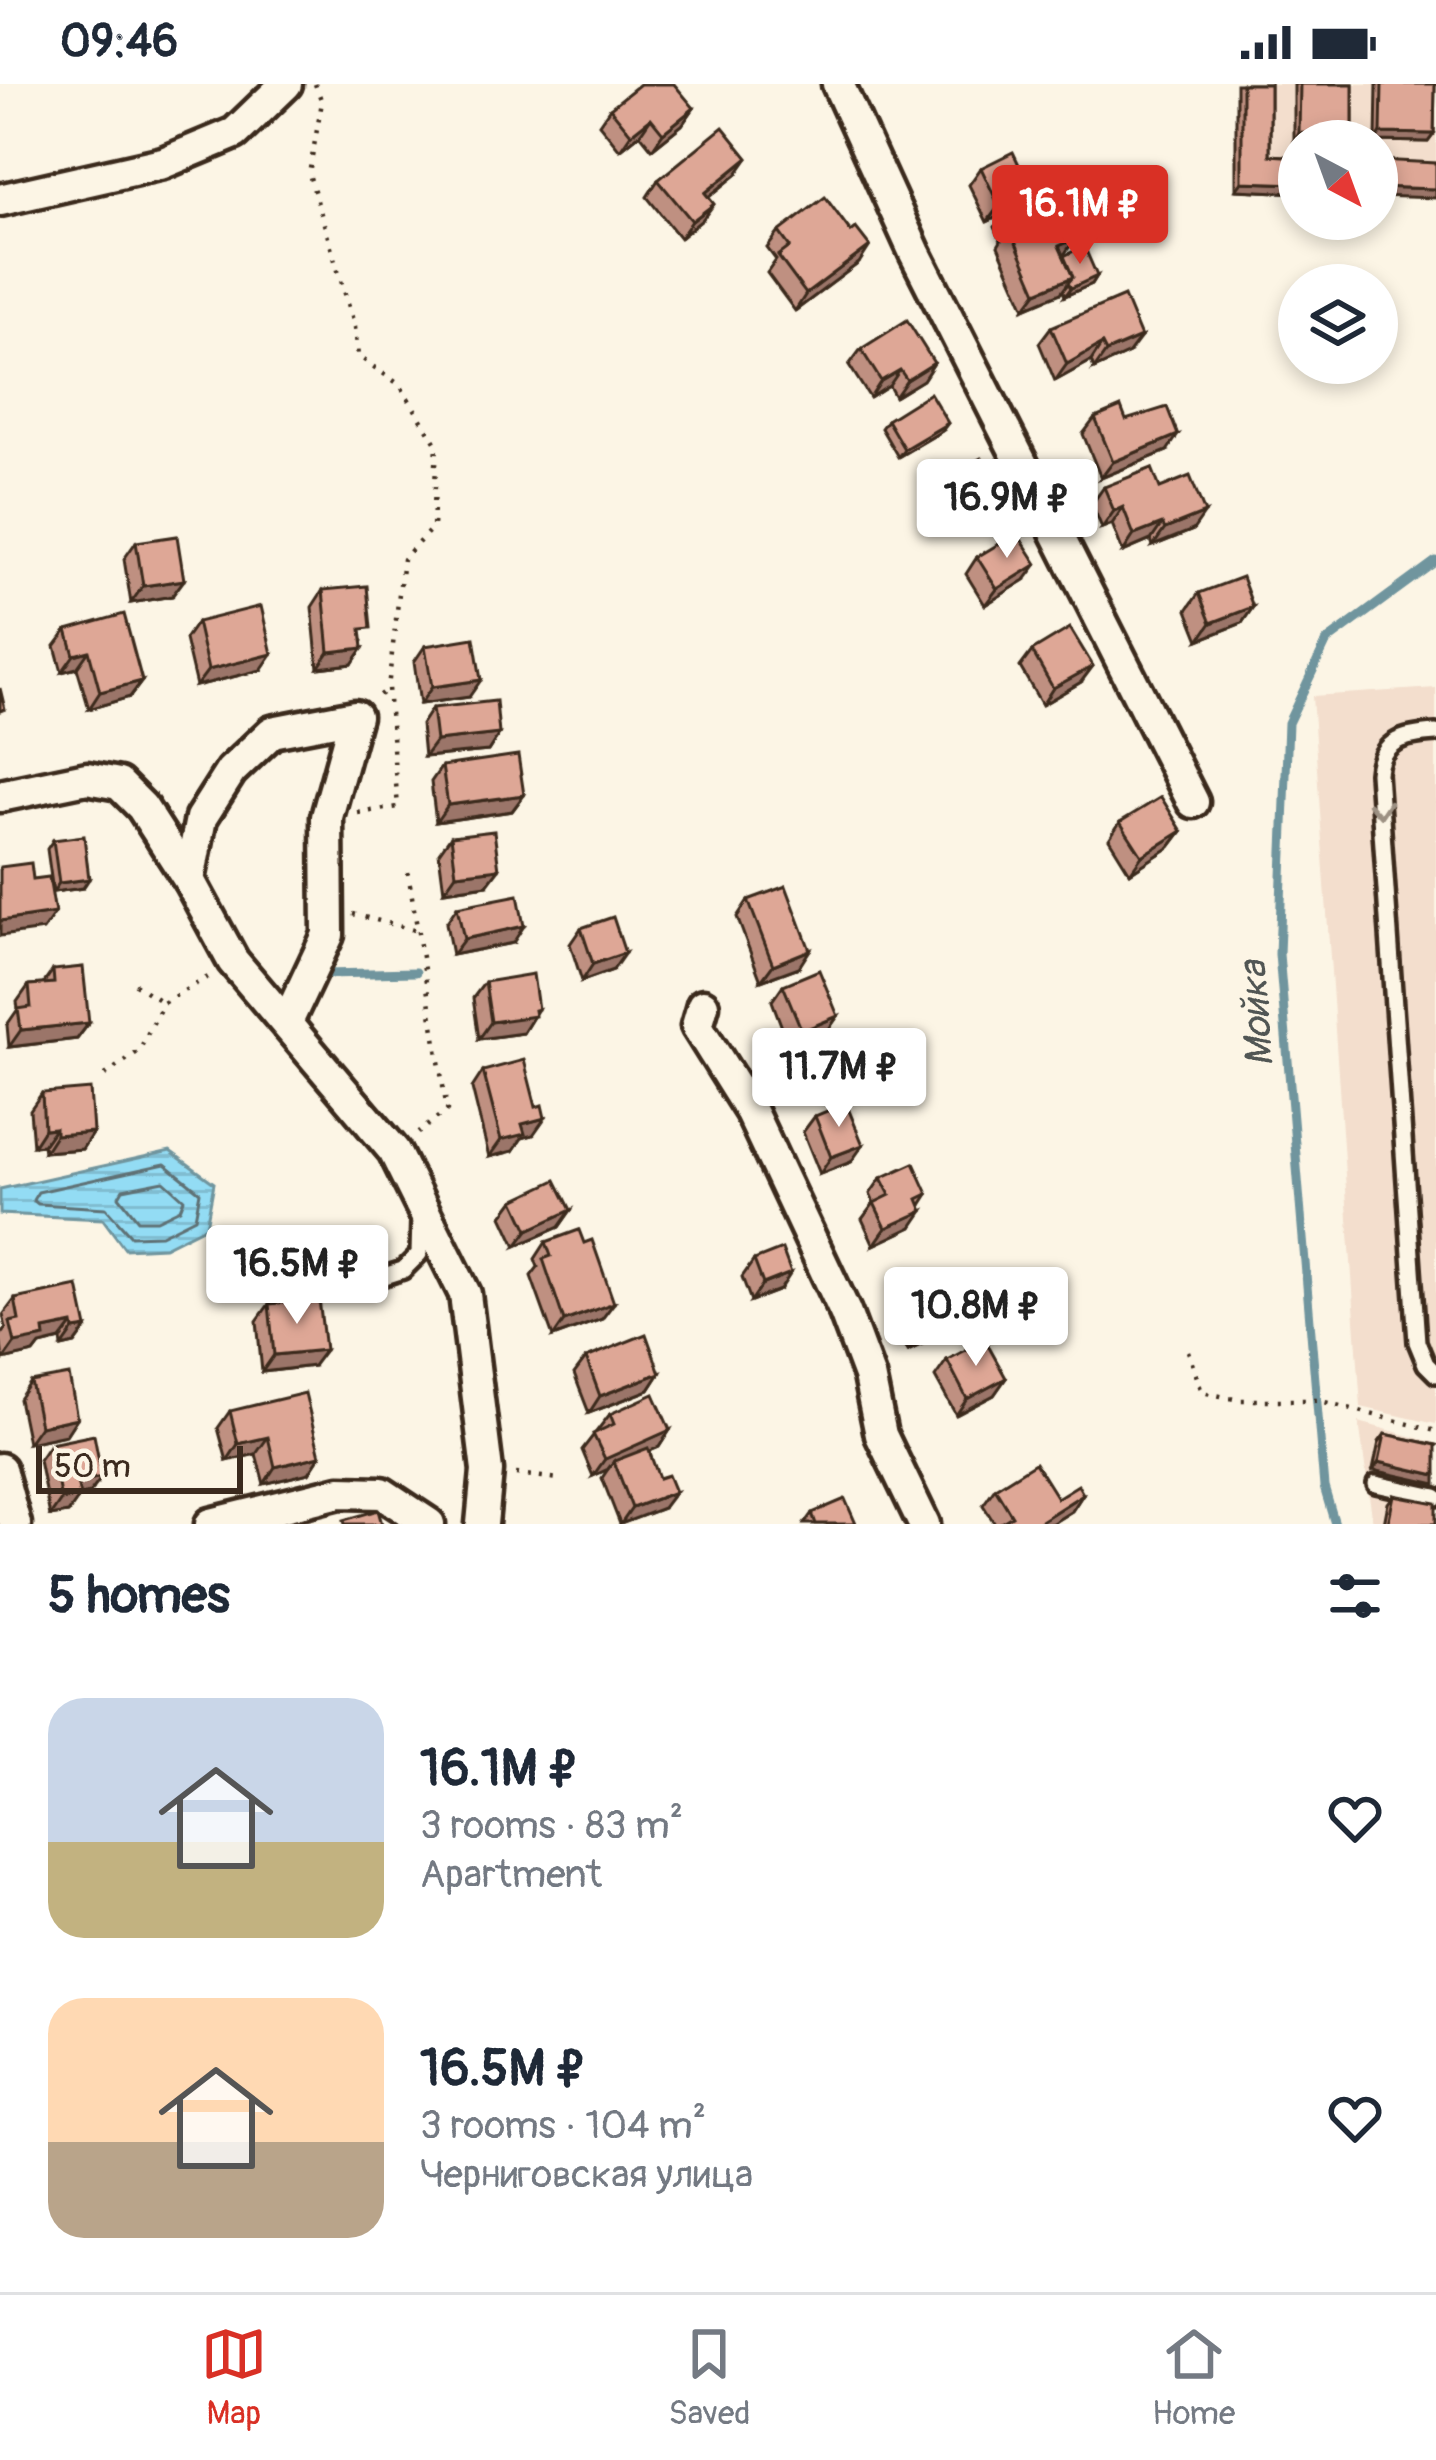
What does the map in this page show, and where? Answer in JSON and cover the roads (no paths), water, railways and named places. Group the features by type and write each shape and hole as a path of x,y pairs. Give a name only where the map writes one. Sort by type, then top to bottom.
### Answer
{"street":[{"path":"0,200 163,163 235,133 286,84"},
{"path":"838,84 915,253 1193,802"},
{"path":"189,880 201,818 245,758 272,732 355,716 327,817 328,935 287,1022"},
{"path":"0,796 87,778 119,784 142,807 189,880 233,962 394,1150 466,1294 487,1471 482,1524"},
{"path":"703,1005 697,1026 751,1112 845,1312 869,1376 881,1435 923,1524"},
{"path":"0,1469 15,1524"},
{"path":"211,1524 340,1492 382,1492 429,1524"}],"lane":[{"path":"1436,733 1396,740 1386,748 1378,773 1417,1342 1436,1374"},
{"path":"372,1280 404,1270 419,1254 421,1204"},
{"path":"1376,1484 1436,1498"}],"water":[{"path":"170,1151 214,1183 206,1226 164,1247 125,1249 103,1219 0,1214 0,1189"}],"waterway":[{"name":"Мойка","path":"1335,1524 1324,1487 1279,954 1288,723 1327,641 1436,561"},
{"path":"325,974 416,972"}]}
